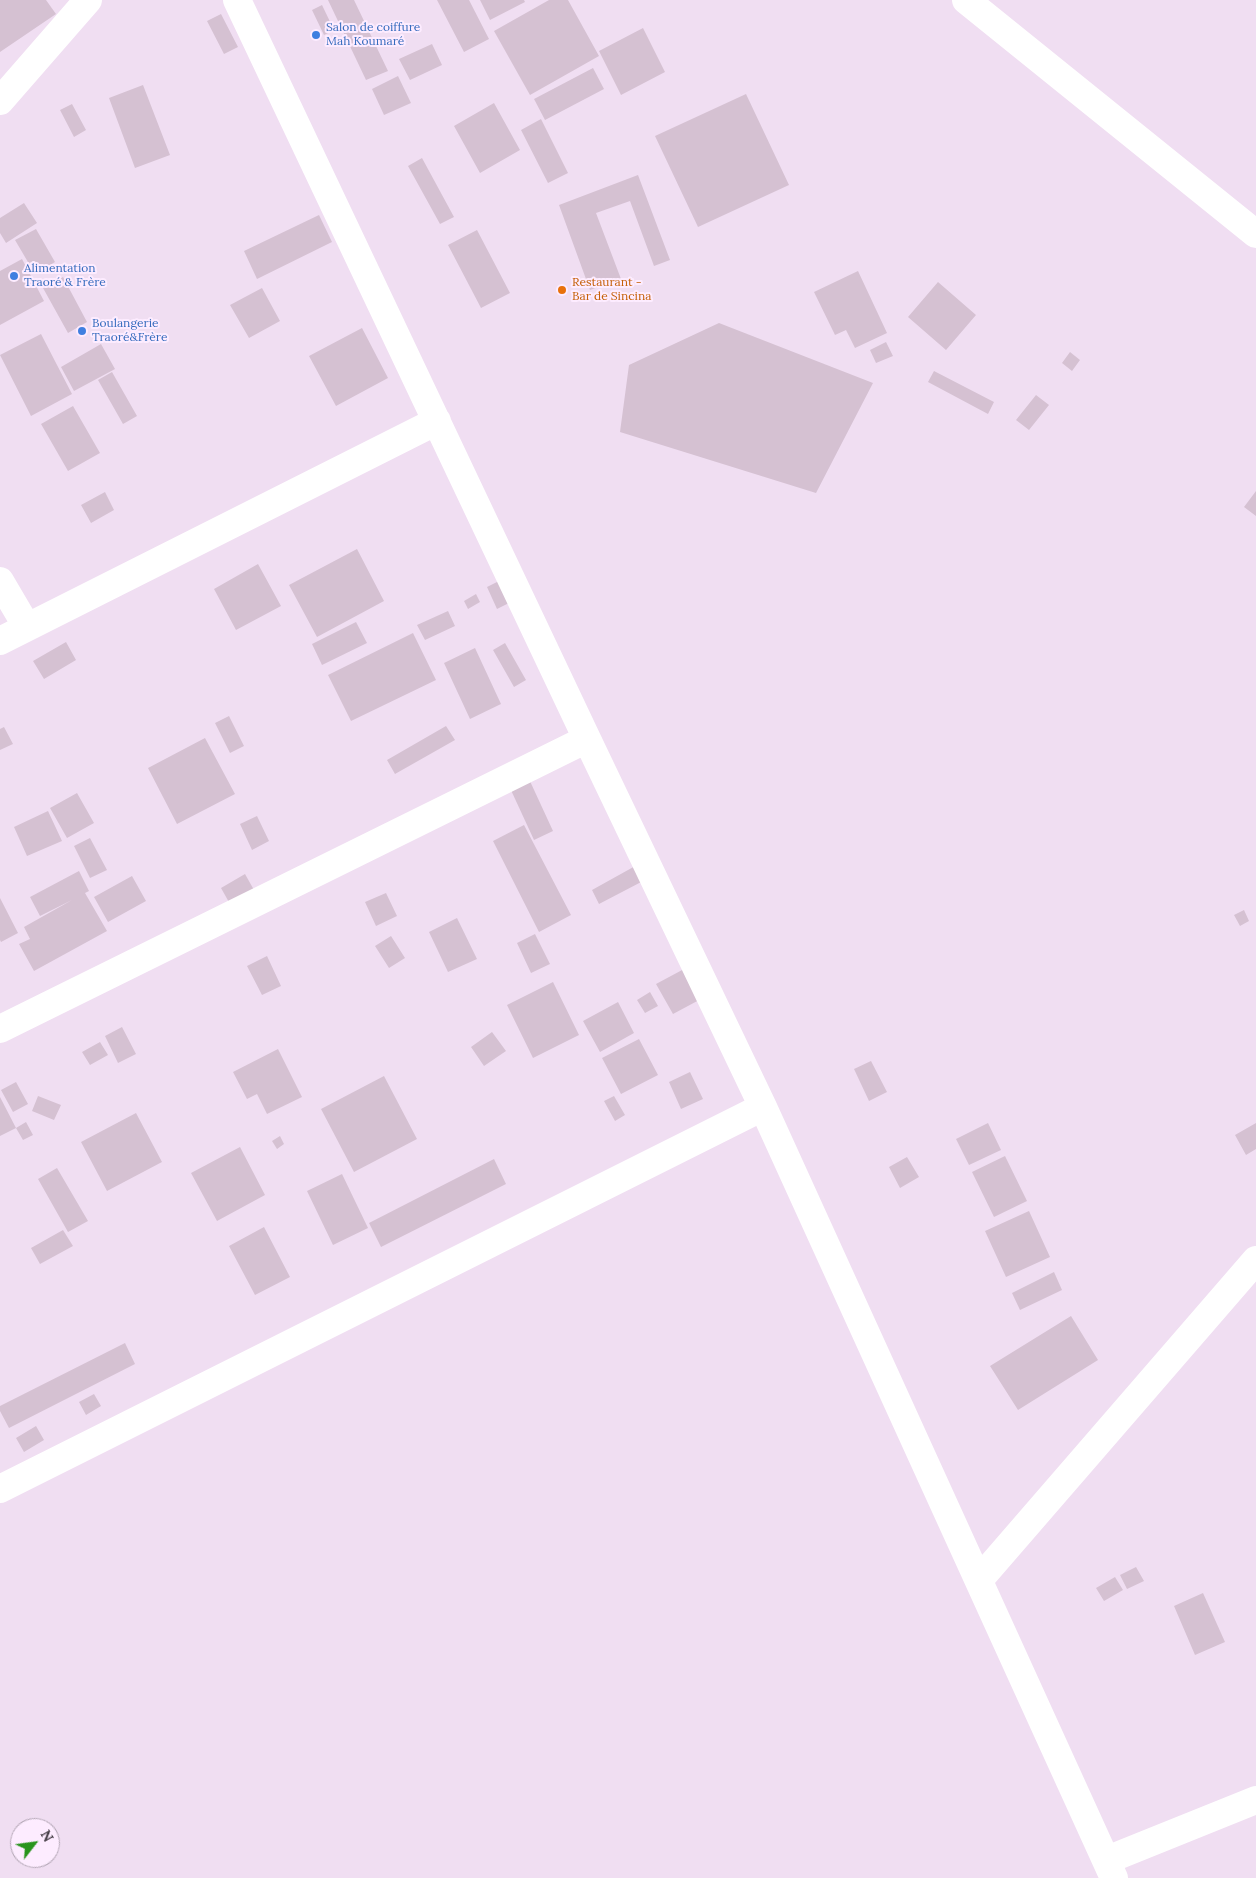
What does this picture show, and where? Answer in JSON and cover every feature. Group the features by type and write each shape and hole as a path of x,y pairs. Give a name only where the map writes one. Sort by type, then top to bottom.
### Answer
{"street":[{"path":"0,101 88,0"},
{"path":"237,0 587,739 764,1107 1110,1869 1256,1800"},
{"path":"966,0 1256,234"},
{"path":"0,641 437,422"},
{"path":"0,581 27,627"},
{"path":"0,1029 587,739"},
{"path":"0,1489 764,1107"},
{"path":"979,1580 1256,1260"}],"building":[{"path":"0,0 46,0 56,14 0,52"},
{"path":"328,0 354,0 388,71 366,80"},
{"path":"437,0 469,0 489,39 464,52"},
{"path":"480,0 524,0 525,2 490,20"},
{"path":"549,0 568,0 599,56 530,95 494,31"},
{"path":"322,5 334,30 324,35 312,10"},
{"path":"221,14 238,47 224,54 207,21"},
{"path":"643,28 665,72 621,95 599,51"},
{"path":"432,44 442,65 410,80 399,59"},
{"path":"593,68 604,89 545,120 534,99"},
{"path":"398,76 411,103 384,115 372,89"},
{"path":"143,85 170,155 135,168 109,98"},
{"path":"746,94 789,185 698,227 655,136"},
{"path":"494,103 520,150 480,173 454,126"},
{"path":"72,104 86,130 74,137 60,110"},
{"path":"541,119 568,173 548,183 521,130"},
{"path":"422,158 454,217 440,224 408,166"},
{"path":"638,175 670,260 654,266 630,201 596,213 621,279 590,290 559,205"},
{"path":"24,203 37,223 6,243 0,233 0,218"},
{"path":"319,215 332,242 257,279 244,251"},
{"path":"36,229 55,262 35,274 15,240"},
{"path":"477,230 510,293 481,308 448,245"},
{"path":"22,259 44,301 0,325 0,271"},
{"path":"858,271 887,333 855,348 846,330 835,335 814,292"},
{"path":"63,277 87,322 68,333 43,288"},
{"path":"938,282 976,315 946,350 908,317"},
{"path":"262,288 280,321 249,338 230,305"},
{"path":"719,323 873,383 816,493 620,432 629,365"},
{"path":"362,328 388,378 336,406 309,356"},
{"path":"41,334 72,394 31,416 0,355"},
{"path":"886,342 893,356 876,363 870,350"},
{"path":"101,344 115,369 74,391 61,367"},
{"path":"1070,352 1080,360 1072,371 1062,363"},
{"path":"934,371 994,402 988,414 928,382"},
{"path":"112,372 137,416 123,424 98,380"},
{"path":"1036,395 1049,405 1029,430 1016,420"},
{"path":"73,406 100,453 68,471 41,424"},
{"path":"1256,491 1256,516 1244,507"},
{"path":"105,492 114,510 91,523 81,505"},
{"path":"357,549 384,601 317,637 289,585"},
{"path":"258,564 281,606 236,630 214,589"},
{"path":"505,578 515,600 497,609 487,587"},
{"path":"476,594 480,602 468,609 464,601"},
{"path":"448,611 455,626 425,640 417,625"},
{"path":"356,622 367,643 322,665 312,644"},
{"path":"413,633 436,680 351,721 328,675"},
{"path":"66,642 76,660 44,679 33,661"},
{"path":"505,643 526,680 514,687 493,650"},
{"path":"475,648 501,704 470,719 444,663"},
{"path":"229,716 244,746 230,753 215,723"},
{"path":"446,726 455,740 395,774 387,760"},
{"path":"4,727 13,744 0,750 0,729"},
{"path":"205,738 235,794 177,824 148,768"},
{"path":"529,779 553,831 534,840 510,788"},
{"path":"77,793 94,823 67,838 50,808"},
{"path":"48,811 62,841 27,856 14,827"},
{"path":"257,816 269,841 252,850 240,824"},
{"path":"524,825 571,915 539,932 493,841"},
{"path":"90,838 107,870 90,878 74,846"},
{"path":"637,865 645,880 599,904 592,890"},
{"path":"79,871 89,891 85,893 107,931 34,971 19,944 30,939 24,927 72,900 40,916 30,897"},
{"path":"245,874 254,890 230,904 221,888"},
{"path":"132,876 146,901 108,922 94,897"},
{"path":"386,893 397,916 376,926 365,902"},
{"path":"0,898 18,933 1,942 0,940"},
{"path":"1244,910 1249,921 1240,926 1234,915"},
{"path":"457,918 477,959 448,972 429,932"},
{"path":"535,934 550,964 531,973 517,943"},
{"path":"391,936 405,958 389,968 375,946"},
{"path":"267,956 281,986 262,995 247,966"},
{"path":"684,969 701,999 673,1014 656,984"},
{"path":"553,982 579,1035 533,1058 507,1005"},
{"path":"650,992 658,1006 645,1013 637,1000"},
{"path":"618,1002 634,1033 600,1052 583,1021"},
{"path":"122,1027 136,1054 118,1063 105,1036"},
{"path":"492,1032 506,1051 484,1066 471,1047"},
{"path":"639,1039 658,1075 621,1094 602,1058"},
{"path":"100,1042 108,1055 90,1065 82,1052"},
{"path":"278,1049 302,1097 267,1114 257,1094 247,1099 233,1072"},
{"path":"871,1061 887,1092 869,1101 854,1069"},
{"path":"690,1072 703,1099 681,1109 669,1082"},
{"path":"384,1076 417,1139 354,1172 321,1109"},
{"path":"16,1082 28,1104 13,1112 1,1090"},
{"path":"38,1096 61,1105 54,1120 32,1111"},
{"path":"614,1096 625,1115 615,1121 604,1101"},
{"path":"0,1097 16,1128 0,1136"},
{"path":"136,1113 162,1162 107,1191 81,1142"},
{"path":"26,1122 33,1135 23,1140 16,1128"},
{"path":"988,1123 1001,1150 969,1165 956,1139"},
{"path":"1256,1123 1256,1149 1246,1155 1235,1135"},
{"path":"280,1136 284,1144 277,1149 272,1141"},
{"path":"240,1147 265,1195 217,1221 191,1173"},
{"path":"1005,1156 1027,1201 994,1217 972,1172"},
{"path":"907,1157 919,1177 900,1188 889,1167"},
{"path":"494,1159 506,1184 381,1247 369,1223"},
{"path":"57,1168 88,1221 68,1232 38,1179"},
{"path":"342,1174 368,1228 333,1245 307,1191"},
{"path":"1029,1211 1050,1257 1006,1277 985,1231"},
{"path":"264,1227 290,1277 255,1295 229,1246"},
{"path":"63,1230 73,1246 40,1264 31,1248"},
{"path":"1054,1272 1062,1290 1020,1310 1012,1293"},
{"path":"1071,1316 1098,1360 1018,1410 990,1366"},
{"path":"125,1343 135,1364 9,1428 0,1411 0,1406"},
{"path":"94,1394 101,1406 86,1415 79,1402"},
{"path":"36,1426 44,1440 24,1452 16,1438"},
{"path":"1136,1567 1144,1581 1127,1589 1120,1575"},
{"path":"1115,1577 1123,1590 1104,1601 1096,1588"},
{"path":"1203,1593 1225,1642 1195,1655 1174,1606"}],"place":[{"name":"Salon de coiffure Mah Koumaré","path":"316,35"},
{"name":"Alimentation Traoré & Frère","path":"14,276"},
{"name":"Restaurant - Bar de Sincina","path":"562,290"},
{"name":"Boulangerie Traoré&Frère","path":"82,331"}]}
